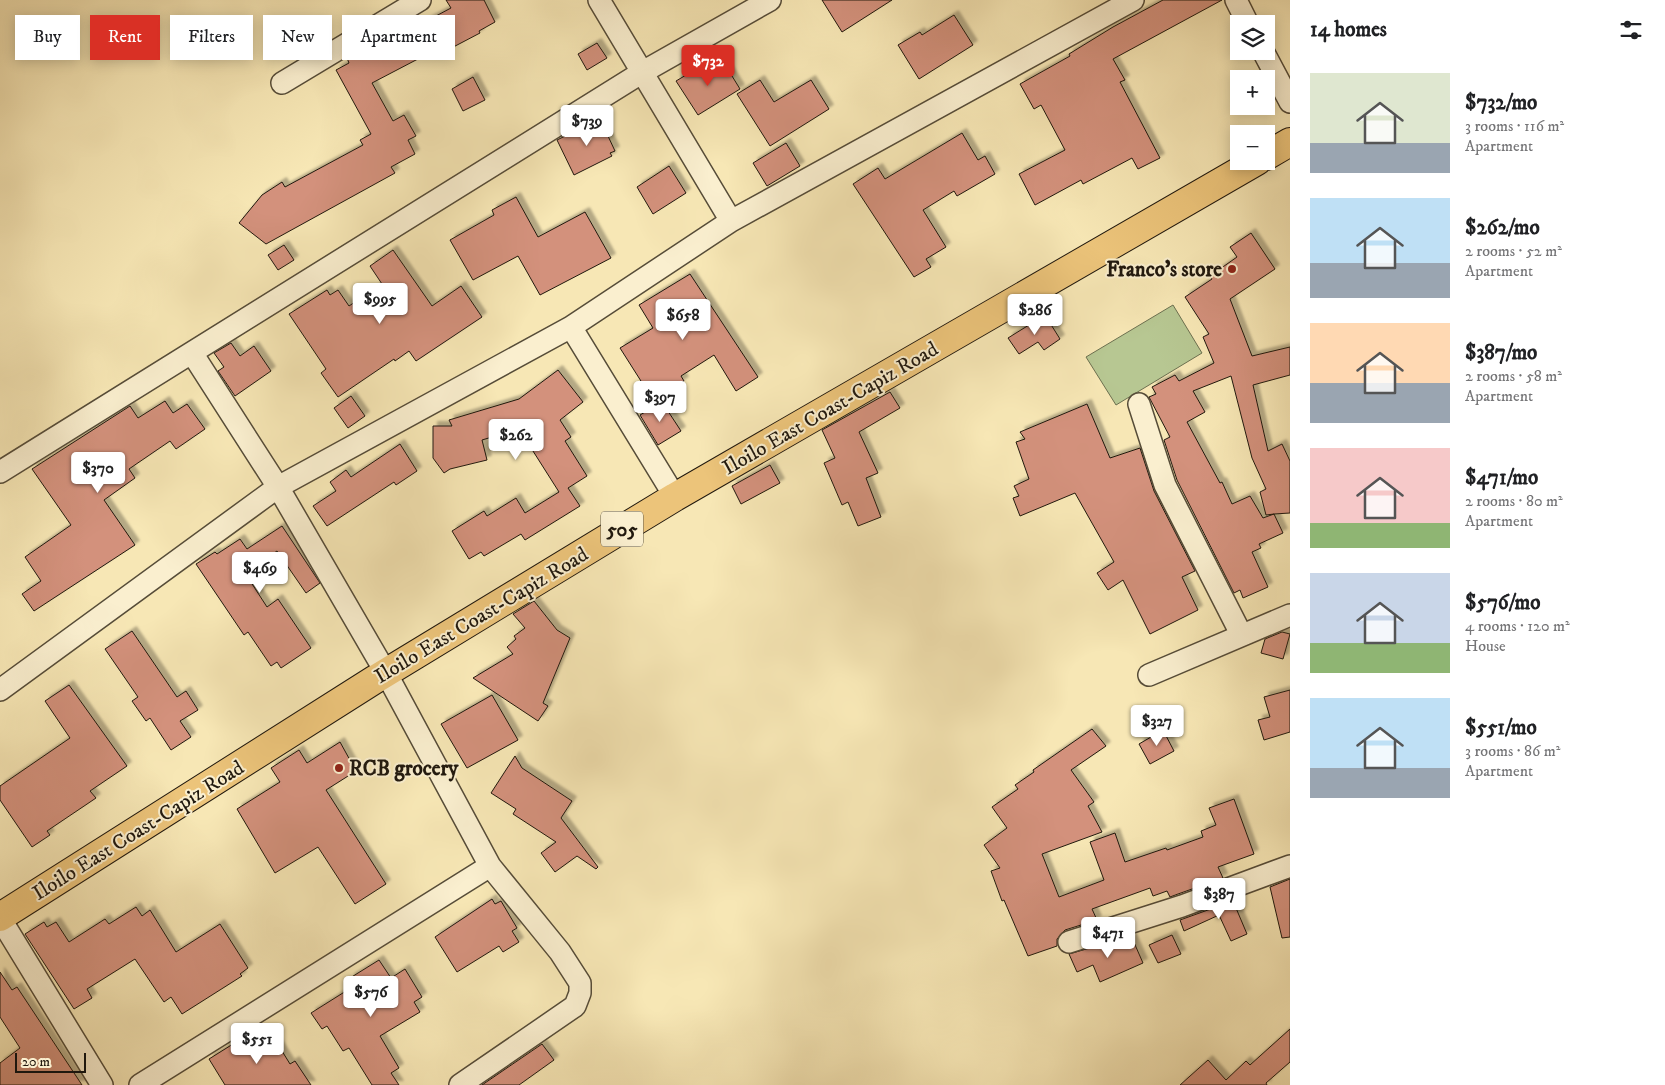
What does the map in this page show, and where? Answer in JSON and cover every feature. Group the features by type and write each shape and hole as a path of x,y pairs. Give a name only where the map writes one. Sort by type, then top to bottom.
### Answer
{"main road":[{"path":"1275,151 1290,142"},
{"name":"Iloilo East Coast-Capiz Road","path":"0,917 386,673 675,497 1241,170"}],"street":[{"path":"282,83 420,0"},
{"path":"599,0 731,221"},
{"path":"0,472 641,73 770,0"},
{"path":"0,690 278,487 571,327 731,221 1133,0"},
{"path":"1236,0 1244,15"},
{"path":"1268,60 1290,102"},
{"path":"571,327 675,497"},
{"path":"192,354 278,487 386,673 490,866 560,952 580,984 580,992 575,1006 460,1085"},
{"path":"1139,404 1165,485 1241,634"},
{"path":"1149,675 1241,634 1290,615"},
{"path":"140,1085 490,866"},
{"path":"1069,942 1182,906 1290,866"},
{"path":"0,917 102,1085"}],"green space":[{"path":"1173,305 1202,353 1116,405 1086,357"}],"building":[{"path":"446,0 484,0 495,22 479,31 480,33 455,46 455,15 438,15 451,8"},
{"path":"822,0 892,0 842,32"},
{"path":"1163,0 1222,0 1113,59 1125,80 1120,82 1160,158 1138,169 1132,158 1083,184 1081,180 1035,205 1019,174 1065,150 1041,105 1034,109 1020,84 1070,56 1069,54 1113,27"},
{"path":"954,15 973,45 919,79 898,45 920,32 922,35"},
{"path":"597,43 607,58 587,70 578,54"},
{"path":"348,60 416,60 372,83 393,121 404,115 416,136 408,140 415,154 391,167 395,173 266,244 239,223 262,195 282,182 285,187 363,145 360,140 371,134 336,70 349,63"},
{"path":"708,62 713,70 724,63 740,89 698,115 676,81"},
{"path":"473,77 485,100 463,111 452,89"},
{"path":"760,80 774,102 811,80 829,109 770,146 737,94"},
{"path":"600,119 615,151 610,153 612,156 574,175 557,140"},
{"path":"962,133 978,160 985,156 995,174 957,196 954,191 923,210 946,247 926,259 931,267 914,277 853,184 878,168 885,179"},
{"path":"786,143 800,166 767,186 753,163"},
{"path":"669,166 686,193 653,214 637,187"},
{"path":"516,197 538,237 585,212 611,258 540,295 518,256 473,280 450,240 494,215 492,210"},
{"path":"1251,233 1275,269 1230,299 1252,356 1290,347 1290,375 1253,385 1268,451 1282,444 1290,461 1290,513 1274,514 1283,533 1259,544 1261,548 1252,552 1268,587 1243,598 1240,590 1234,593 1177,480 1164,440 1170,437 1149,397 1156,394 1152,387 1175,375 1179,381 1214,363 1203,337 1209,334 1185,297 1212,279 1210,276 1237,257 1230,247","holes":["1231,376 1252,458 1266,489 1260,492 1266,515 1274,514 1263,518 1250,496 1232,504 1222,482 1220,483 1187,422 1205,412 1193,391"]},
{"path":"284,245 294,260 278,270 268,255"},
{"path":"393,250 432,306 461,286 482,317 416,361 409,351 338,397 321,373 326,369 289,314 327,290 330,295 338,290 349,306 382,284 370,266"},
{"path":"690,274 758,377 736,391 714,355 681,376 684,381 653,400 620,348 653,328 639,305"},
{"path":"1045,315 1060,339 1044,350 1038,342 1019,354 1008,338"},
{"path":"231,343 240,356 254,346 271,371 235,396 218,371 224,367 214,353"},
{"path":"558,370 583,402 560,420 571,437 565,441 587,476 568,488 580,506 525,540 521,534 484,556 481,552 469,559 452,531 484,511 487,516 516,498 525,513 559,492 519,429 482,440 487,460 450,469 444,473 433,458 433,426 452,426 449,420 519,399"},
{"path":"890,392 900,408 859,432 878,473 866,478 881,517 858,526 848,502 842,505 824,463 835,458 822,430"},
{"path":"351,396 365,416 348,428 334,408"},
{"path":"165,401 173,413 187,404 205,429 176,449 170,441 129,469 135,478 104,500 135,545 34,611 22,594 41,581 25,557 71,525 32,469 130,406 138,418"},
{"path":"662,402 681,431 658,445 640,415"},
{"path":"1087,404 1110,458 1140,448 1154,491 1195,571 1182,577 1198,610 1150,634 1123,580 1108,590 1097,573 1114,562 1075,493 1020,516 1013,498 1019,496 1014,486 1029,479 1016,442 1025,439 1020,432"},
{"path":"400,444 417,471 396,485 394,482 327,526 313,506 336,491 330,482 346,470 351,477"},
{"path":"770,465 780,483 741,504 732,486"},
{"path":"282,526 320,583 306,593 277,551 245,573 267,607 278,599 311,648 281,668 277,662 271,666 248,632 244,635 196,564 215,552 217,554 240,539 247,549"},
{"path":"534,601 557,630 570,638 543,703 548,706 538,721 473,678 513,654 507,647 516,639 514,636 525,628 513,614"},
{"path":"132,631 177,697 186,691 198,710 180,721 191,737 171,750 150,718 146,721 132,701 138,697 105,649"},
{"path":"1282,632 1290,634 1283,659 1261,653 1265,639"},
{"path":"69,685 127,766 90,791 96,798 47,831 50,835 32,847 0,800 0,786 70,738 45,701"},
{"path":"1290,690 1290,732 1264,740 1258,720 1270,717 1264,697"},
{"path":"492,695 518,740 467,768 441,724"},
{"path":"1092,729 1106,746 1071,770 1094,802 1088,806 1102,832 1042,854 1059,897 1104,880 1090,842 1115,833 1125,862 1166,848 1167,850 1203,837 1201,831 1216,825 1209,808 1234,799 1254,854 1218,867 1223,878 1170,897 1167,891 1153,896 1150,888 1092,909 1097,920 1065,930 1057,939 1057,946 1028,956 1004,900 1002,901 991,871 1000,868 984,845 1007,828 992,807 1018,789 1015,785 1034,772 1033,770"},
{"path":"1163,730 1174,751 1150,764 1139,744"},
{"path":"340,742 356,771 326,790 386,884 355,904 318,847 275,873 237,809 280,782 271,768 299,750 307,763"},
{"path":"515,756 522,768 572,801 561,818 598,867 596,869 577,856 555,872 541,853 556,842 513,814 516,809 491,793"},
{"path":"1290,879 1290,937 1282,938 1270,887"},
{"path":"492,899 495,904 501,901 517,928 512,931 519,942 503,952 499,946 457,972 435,937"},
{"path":"1233,901 1247,934 1231,941 1219,915 1184,931 1180,920"},
{"path":"136,907 142,916 150,910 176,952 220,924 248,968 240,974 242,976 182,1014 171,997 164,1002 135,959 87,989 92,998 74,1009 25,934 44,922 47,927 56,922 69,942 105,919 109,924"},
{"path":"1172,935 1181,954 1158,963 1149,945"},
{"path":"1132,938 1143,963 1100,982 1093,965 1077,972 1069,954 1107,943 1109,948"},
{"path":"379,960 391,978 405,969 422,997 414,1002 420,1012 380,1036 399,1068 391,1073 399,1085 372,1085 349,1048 343,1051 327,1026 322,1029 311,1013 354,986 350,978"},
{"path":"0,972 12,990 17,987 82,1085 0,1085 0,1063 20,1048 0,1017"},
{"path":"1290,1029 1290,1062 1266,1083 1267,1085 1180,1085 1208,1060 1226,1080 1246,1061 1250,1065"},
{"path":"266,1031 271,1040 274,1038 290,1064 295,1061 311,1085 225,1085 209,1059 233,1044 236,1049"},
{"path":"542,1044 554,1060 519,1085 482,1085"}],"place":[{"name":"Franco's store","path":"1232,269"},
{"name":"RCB grocery","path":"339,768"}]}
